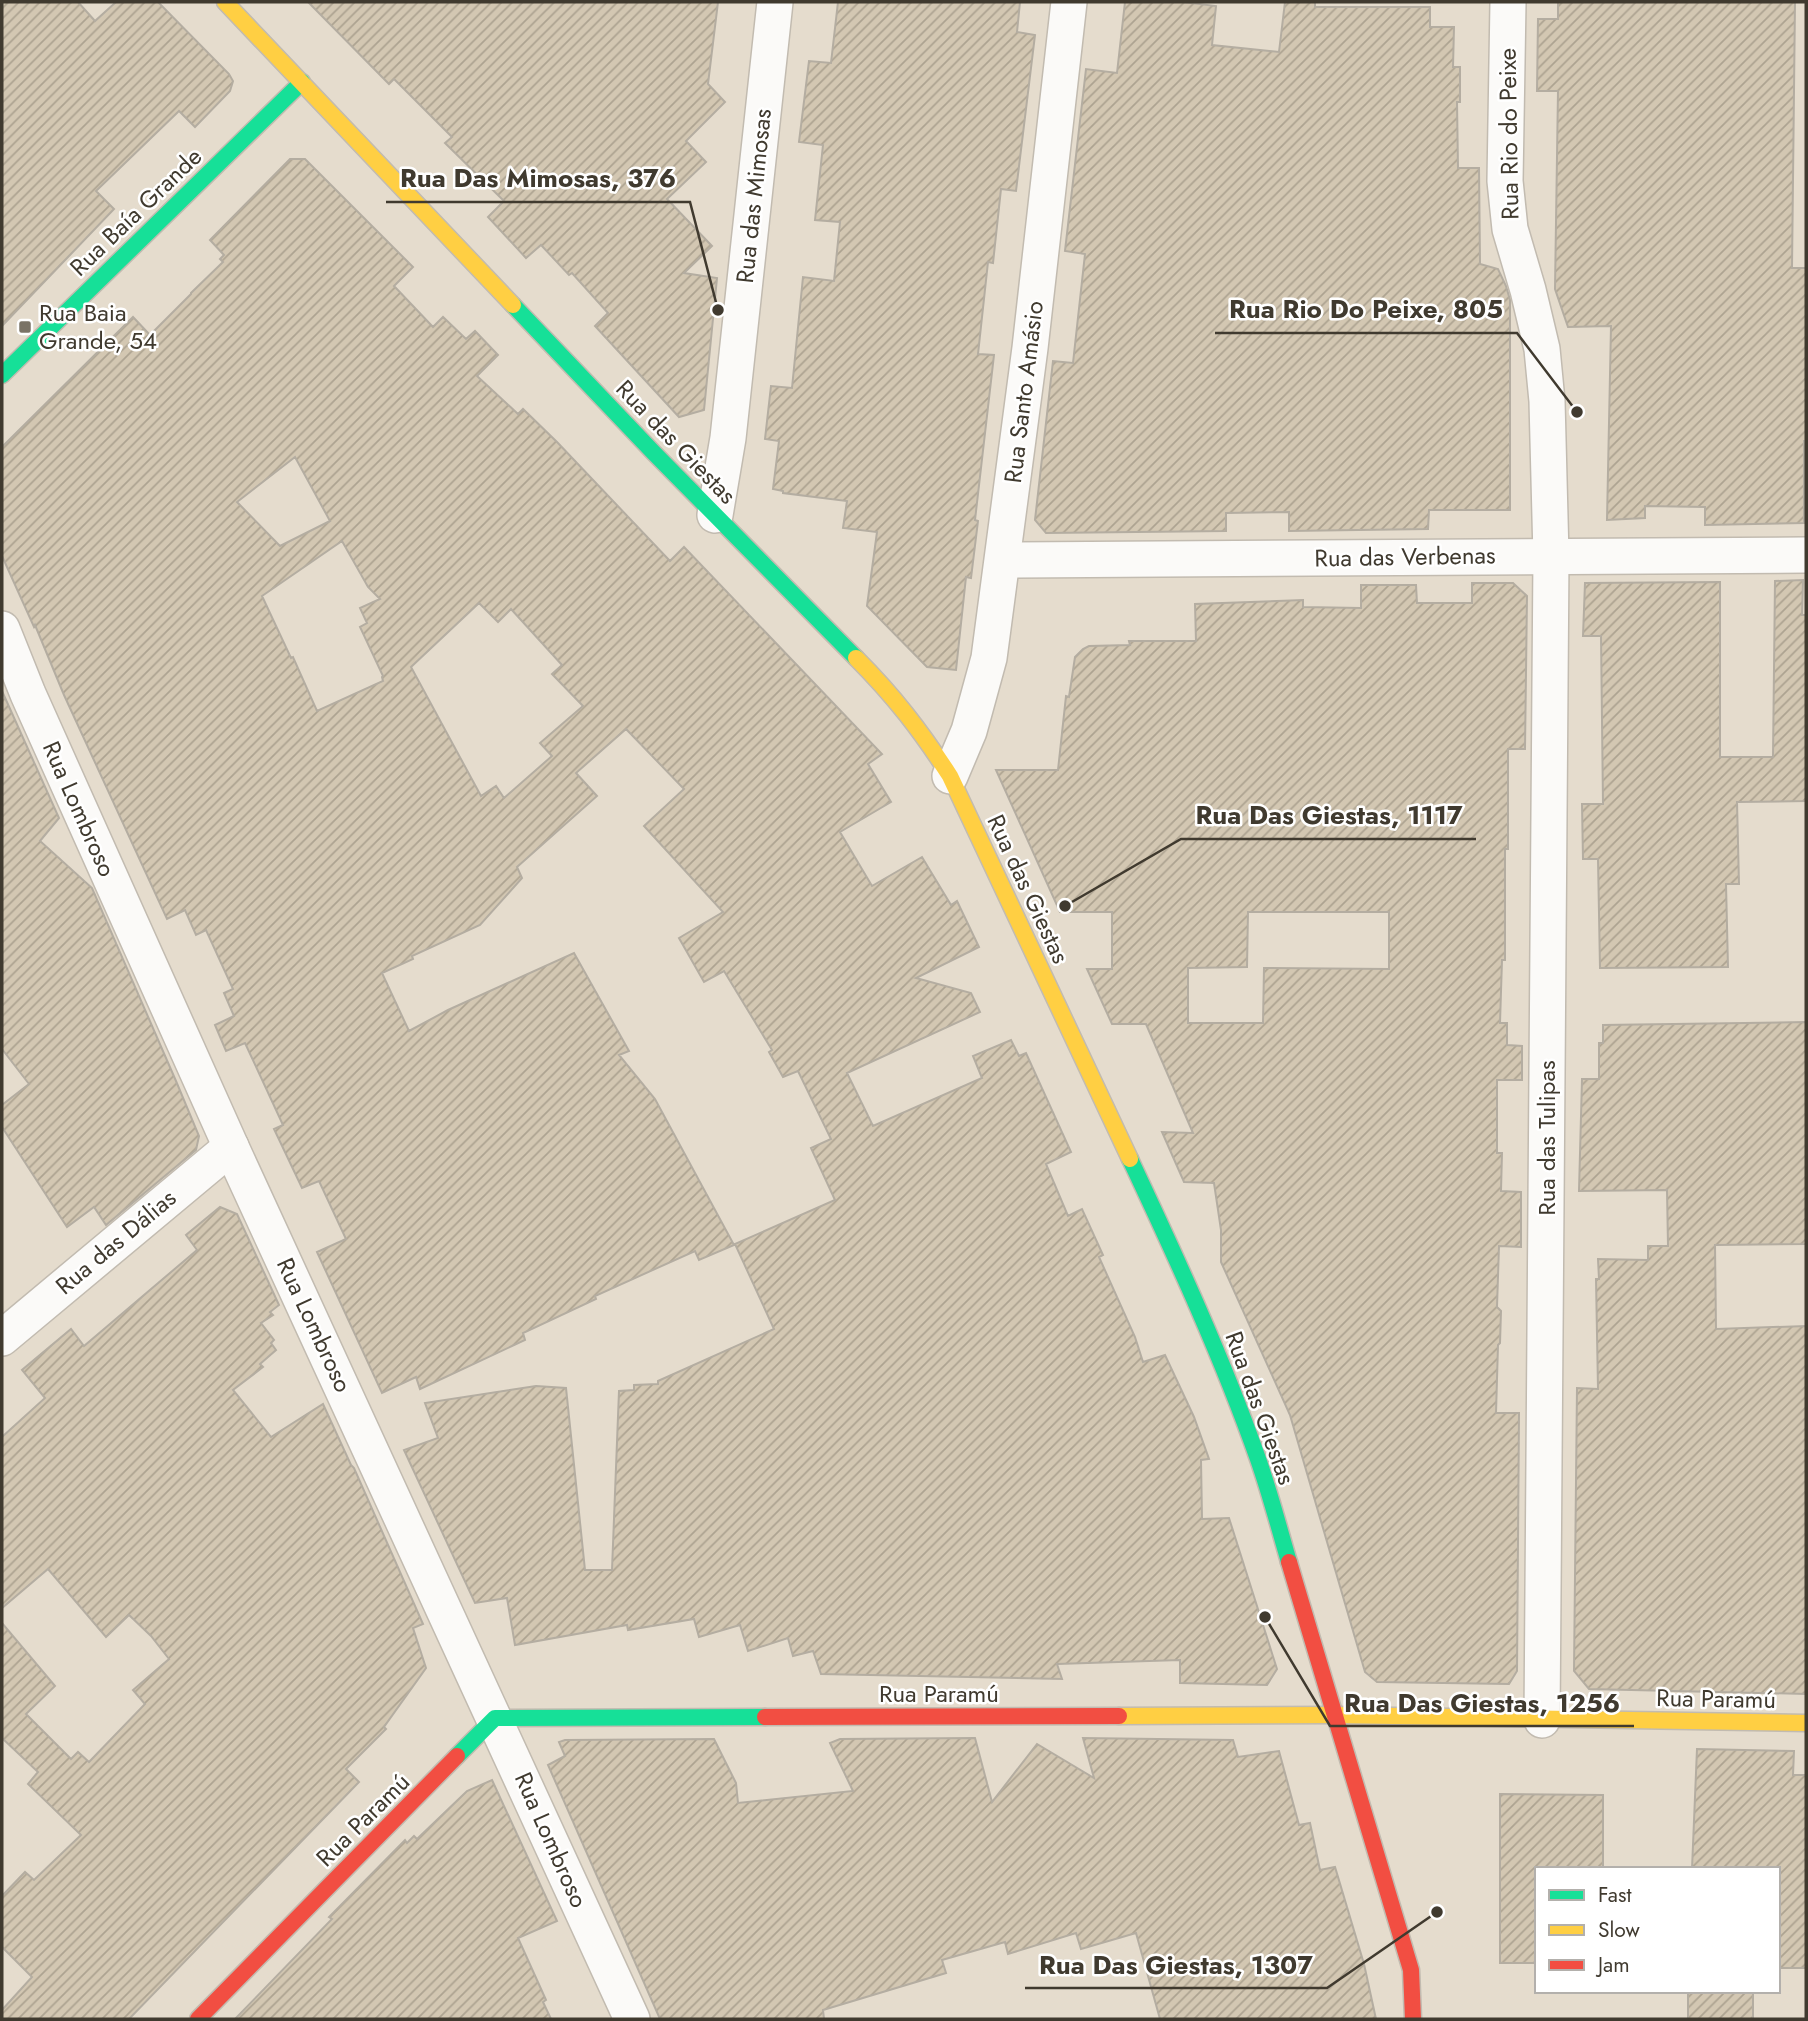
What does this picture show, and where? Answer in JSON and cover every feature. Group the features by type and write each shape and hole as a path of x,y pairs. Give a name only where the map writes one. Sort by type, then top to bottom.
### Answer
{"main road":[{"name":"Rua das Giestas","path":"225,2 615,412 883,685 919,729 950,776 1171,1247 1259,1461 1412,1970 1413,2019"},
{"name":"Rua Baía Grande","path":"2,375 303,82"},
{"name":"Rua Paramú","path":"198,2019 495,1718 1335,1716 1806,1723"}],"street":[{"name":"Rua das Mimosas","path":"715,515 728,438 775,2"},
{"name":"Rua Santo Amásio","path":"950,776 969,731 989,658 1031,348 1069,2"},
{"name":"Rua Rio do Peixe","path":"1508,2 1505,181 1510,229 1542,349 1548,401 1551,556"},
{"name":"Rua das Verbenas","path":"1003,560 1806,555"},
{"name":"Rua das Tulipas","path":"1542,1720 1551,556"},
{"name":"Rua Lombroso","path":"2,629 28,694 231,1147 632,2019"},
{"name":"Rua das Dálias","path":"2,1338 231,1147"}],"building":[{"path":"2,2 78,2 95,21 116,2 158,2 233,81 230,91 195,127 179,111 96,191 114,209 2,326"},
{"path":"308,2 718,2 708,84 725,102 686,141 706,162 667,199 712,246 684,273 717,278 704,410 679,417 595,326 608,313 572,273 569,275 541,245 526,258 488,217 504,201 445,143 452,137 394,79 389,84"},
{"path":"838,2 1020,2 1017,32 1035,35 1016,191 1001,189 993,263 988,262 978,354 994,355 975,520 978,521 971,578 966,577 956,670 927,667 867,606 877,532 843,528 847,501 783,493 773,489 779,441 765,439 771,386 792,388 803,277 834,281 840,222 815,220 823,145 799,142 809,61 831,63"},
{"path":"1125,2 1183,2 1216,6 1212,45 1279,52 1285,2 1315,2 1315,7 1430,7 1430,27 1454,27 1453,67 1460,67 1460,102 1457,102 1458,168 1479,168 1480,264 1498,269 1510,300 1510,510 1429,510 1428,529 1289,531 1289,512 1226,513 1226,531 1046,533 1035,520 1053,361 1073,363 1085,254 1065,251 1086,69 1117,73"},
{"path":"1558,2 1795,2 1792,268 1806,268 1804,523 1705,525 1705,507 1645,506 1645,518 1607,520 1611,326 1568,327 1555,289 1558,91 1537,91 1538,19 1558,19"},
{"path":"290,159 305,159 413,267 394,286 433,327 443,317 466,339 475,331 498,355 477,376 518,414 523,409 670,561 684,547 882,754 868,764 891,802 840,832 872,886 922,857 951,905 957,901 979,947 916,978 971,993 980,1012 847,1073 873,1126 982,1078 973,1056 1011,1040 1019,1056 1026,1053 1071,1152 1046,1164 1068,1216 1082,1209 1103,1255 1099,1257 1135,1337 1143,1362 1165,1355 1194,1417 1209,1459 1201,1460 1202,1519 1229,1518 1277,1669 1267,1685 1180,1683 1180,1660 1057,1664 1062,1679 821,1674 813,1651 793,1656 788,1638 748,1651 740,1625 699,1637 694,1619 628,1630 627,1625 515,1645 507,1598 475,1603 404,1450 438,1438 425,1403 536,1386 566,1388 585,1570 612,1570 619,1391 634,1390 634,1385 658,1384 658,1381 774,1329 735,1244 835,1200 811,1148 831,1139 798,1071 783,1077 769,1052 772,1050 724,971 704,982 679,938 723,912 644,826 684,789 626,729 576,773 597,796 517,867 522,878 480,925 382,973 409,1031 448,1010 574,953 629,1051 619,1055 655,1099 734,1245 699,1260 695,1251 595,1296 596,1299 523,1333 525,1340 420,1389 416,1377 382,1393 317,1252 346,1239 319,1181 302,1188 274,1129 283,1125 245,1043 226,1051 215,1025 234,1016 224,993 233,989 206,930 196,935 185,910 167,919 2,556 2,447 133,317 150,335 223,262 220,259 224,255 210,240","holes":["295,457 330,521 280,546 237,502","342,541 368,587 380,599 360,608 367,623 360,627 383,681 317,711 262,596","479,603 498,622 511,609 562,665 552,674 583,706 540,743 552,756 504,798 496,786 481,796 411,667"]},
{"path":"1803,580 1802,615 1806,615 1806,801 1737,802 1739,884 1726,884 1728,967 1600,968 1598,859 1583,859 1582,804 1603,804 1601,636 1583,636 1585,583 1720,582 1720,757 1773,757 1775,581"},
{"path":"1472,583 1513,583 1527,596 1525,749 1508,749 1505,960 1502,960 1500,1023 1507,1023 1507,1045 1522,1046 1522,1080 1497,1080 1497,1153 1502,1153 1501,1191 1521,1192 1521,1247 1499,1246 1497,1307 1501,1311 1496,1413 1519,1413 1517,1671 1509,1684 1377,1682 1365,1672 1290,1415 1221,1262 1221,1230 1214,1183 1184,1182 1162,1132 1193,1133 1146,1024 1112,1024 1087,969 1112,969 1112,912 1060,912 996,770 1058,770 1066,696 1069,697 1075,657 1089,646 1130,645 1129,641 1196,641 1195,604 1303,600 1303,607 1361,608 1361,585 1416,585 1417,603 1472,603","holes":["1248,912 1389,912 1389,969 1264,968 1263,1023 1188,1023 1188,968 1247,967"]},
{"path":"2,691 59,818 40,841 92,888 199,1136 196,1150 106,1225 94,1207 67,1227 2,1127 2,1105 29,1084 2,1049"},
{"path":"1806,1022 1806,1244 1715,1245 1716,1329 1806,1326 1806,1694 1589,1689 1574,1671 1577,1388 1598,1389 1598,1259 1648,1260 1648,1246 1668,1246 1667,1190 1579,1191 1582,1079 1599,1079 1599,1043 1603,1043 1603,1025"},
{"path":"220,1207 237,1214 279,1305 270,1312 273,1315 261,1323 274,1340 271,1343 276,1350 260,1364 263,1367 233,1390 271,1437 323,1404 423,1624 413,1628 426,1668 384,1727 386,1729 346,1769 359,1782 129,2019 2,2019 2,2010 32,1977 2,1947 2,1896 25,1872 34,1880 81,1835 28,1784 38,1772 2,1738 2,1623 55,1686 26,1714 71,1759 78,1752 89,1762 145,1704 133,1690 169,1659 151,1636 129,1615 106,1637 48,1569 2,1608 2,1437 45,1398 22,1370 71,1329 84,1346 197,1250 186,1235"},
{"path":"975,1738 992,1802 1037,1744 1094,1778 1083,1738 1233,1740 1238,1757 1279,1751 1299,1825 1310,1823 1320,1870 1335,1867 1364,1964 1376,2019 1160,2019 1136,1933 1081,1949 1076,1933 1008,1954 1005,1942 942,1960 946,1973 823,2010 824,2019 660,2019 548,1765 565,1756 559,1742 565,1740 714,1739 736,1783 738,1803 853,1791 830,1743 840,1739"},
{"path":"1697,1749 1794,1751 1793,1775 1806,1775 1806,1968 1780,1968 1780,1867 1692,1867"},
{"path":"492,1780 557,1921 518,1938 546,2000 543,2002 551,2019 235,2019 405,1840 407,1843 414,1836 417,1839 467,1791"},
{"path":"1500,1794 1603,1795 1603,1867 1535,1867 1535,1963 1500,1963"},
{"path":"1688,1993 1753,1993 1753,2019 1688,2019"}],"traffic: fast":[{"path":"2,375 302,82"},
{"path":"513,305 856,658"},
{"path":"1130,1159 1214,1345 1244,1421 1289,1562"},
{"path":"457,1756 495,1718 765,1717"}],"traffic: slow":[{"path":"225,2 513,305"},
{"path":"856,658 906,714 950,776 1130,1159"},
{"path":"1119,1716 1335,1715 1806,1723"}],"traffic: jam":[{"path":"1289,1562 1411,1970 1413,2019"},
{"path":"765,1717 1119,1716"},
{"path":"198,2019 457,1756"}],"place":[{"name":"Rua Das Mimosas, 376","path":"718,310"},
{"name":"Rua Baia Grande, 54","path":"25,327"},
{"name":"Rua Rio Do Peixe, 805","path":"1577,412"},
{"name":"Rua Das Giestas, 1117","path":"1065,906"},
{"name":"Rua Das Giestas, 1256","path":"1265,1617"},
{"name":"Rua Das Giestas, 1307","path":"1437,1912"}]}
